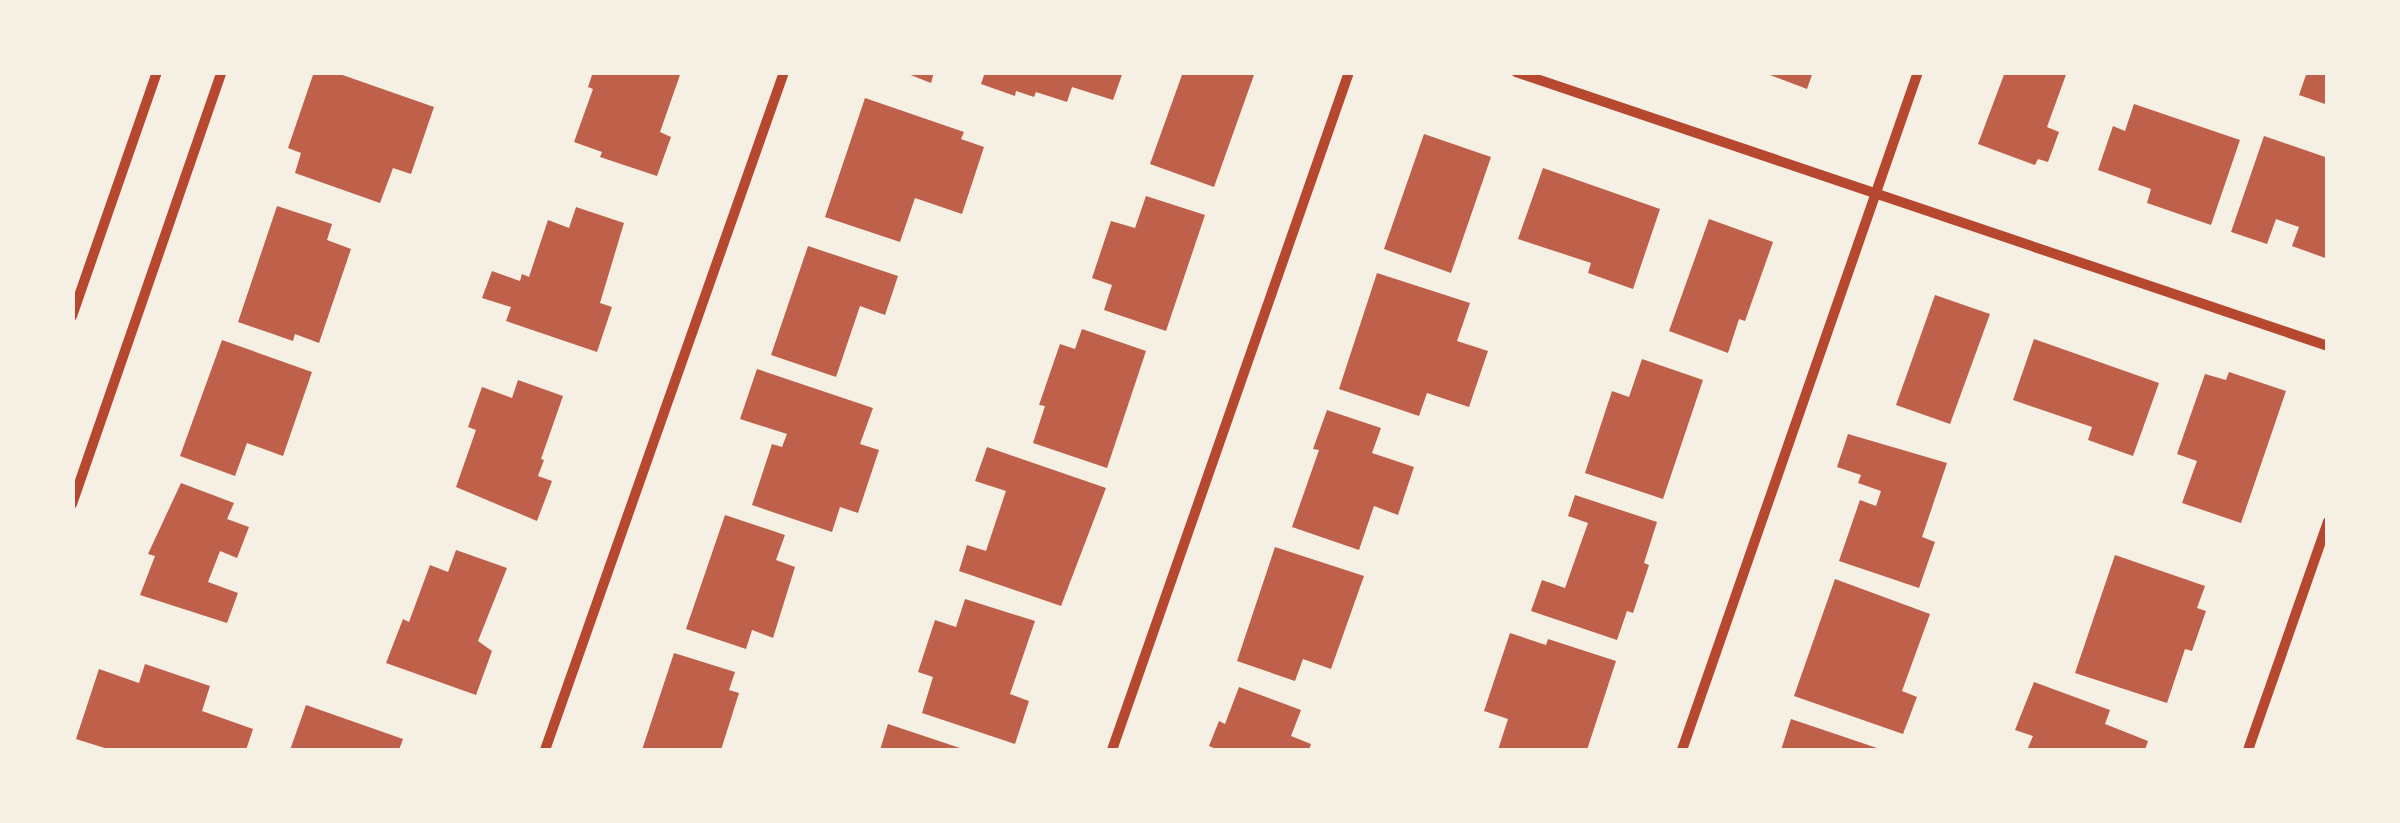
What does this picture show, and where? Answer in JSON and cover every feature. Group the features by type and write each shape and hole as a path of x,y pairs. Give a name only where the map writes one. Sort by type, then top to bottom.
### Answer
{"street":[{"path":"72,316 158,72"},
{"path":"72,504 222,72"},
{"path":"545,750 784,72"},
{"path":"1112,750 1349,72"},
{"path":"1516,72 2328,346"},
{"path":"1682,750 1918,72"},
{"path":"2248,750 2328,522"}],"building":[{"path":"314,72 334,72 434,107 411,174 393,168 380,203 295,173 301,153 288,148"},
{"path":"593,72 681,72 660,132 671,137 657,176 600,157 602,152 574,142 593,89 588,87"},
{"path":"903,72 934,72 931,83"},
{"path":"985,72 1123,72 1113,100 1072,87 1067,102 1036,92 1034,97 1016,91 1015,96 981,84"},
{"path":"1183,72 1255,72 1214,187 1150,164"},
{"path":"1762,72 1813,72 1807,89"},
{"path":"2005,72 2067,72 2047,127 2059,132 2048,162 2038,159 2035,165 1978,144"},
{"path":"2307,72 2328,72 2328,105 2299,95"},
{"path":"865,98 964,132 961,139 984,147 962,214 915,198 900,242 825,217"},
{"path":"2134,104 2240,140 2211,225 2147,203 2151,189 2098,170 2113,126 2125,131"},
{"path":"1424,134 1491,157 1451,273 1384,249"},
{"path":"2264,136 2328,158 2328,259 2292,246 2299,227 2276,219 2267,244 2231,232"},
{"path":"1543,168 1660,209 1633,289 1588,273 1591,263 1518,239"},
{"path":"1146,196 1205,215 1166,331 1104,310 1112,285 1092,278 1111,221 1135,228"},
{"path":"277,206 332,224 327,240 351,249 319,343 295,334 293,341 238,322"},
{"path":"576,207 624,223 600,303 612,307 597,352 506,321 511,307 482,298 492,271 520,281 522,274 529,277 548,220 569,228"},
{"path":"1709,219 1773,242 1745,321 1739,319 1728,353 1669,331"},
{"path":"808,246 898,276 885,315 860,306 836,377 771,355"},
{"path":"1377,273 1470,303 1457,341 1488,351 1469,407 1427,393 1419,416 1339,389"},
{"path":"1935,295 1990,314 1950,424 1896,405"},
{"path":"1082,329 1146,351 1107,468 1033,443 1045,406 1039,405 1060,344 1075,349"},
{"path":"2034,339 2159,383 2133,456 2088,440 2092,427 2013,400"},
{"path":"222,340 312,372 283,456 247,443 235,476 180,456"},
{"path":"1642,359 1703,380 1663,499 1585,473 1612,391 1629,397"},
{"path":"757,369 873,408 860,444 879,450 858,513 840,507 832,532 752,505 772,444 782,447 787,434 740,419"},
{"path":"2229,372 2286,391 2241,523 2182,503 2197,461 2177,454 2205,374 2226,380"},
{"path":"518,380 563,396 541,459 544,460 538,476 552,481 537,521 456,487 476,430 468,427 482,387 512,398"},
{"path":"1327,410 1381,428 1372,453 1414,467 1398,515 1374,506 1359,550 1292,527 1319,450 1313,449"},
{"path":"1848,434 1947,463 1922,537 1935,542 1919,588 1839,561 1860,500 1876,506 1881,491 1858,483 1861,475 1837,467"},
{"path":"987,447 1106,488 1061,606 959,571 967,545 986,551 1006,491 975,481"},
{"path":"181,483 234,503 227,519 249,527 237,558 220,551 208,582 238,593 227,623 140,595 155,556 148,554"},
{"path":"1575,495 1657,522 1644,563 1649,565 1633,613 1627,611 1617,640 1531,611 1542,580 1565,588 1588,523 1568,516"},
{"path":"725,515 785,535 776,560 795,567 773,638 752,630 746,649 686,629"},
{"path":"1275,547 1364,576 1331,669 1303,659 1295,681 1237,661"},
{"path":"456,550 507,568 478,641 492,651 476,695 386,663 403,619 409,622 430,565 448,572"},
{"path":"2115,555 2205,586 2197,608 2206,611 2192,651 2185,649 2167,703 2075,673"},
{"path":"1835,579 1930,614 1902,691 1917,697 1903,734 1794,696"},
{"path":"965,599 1035,621 1010,694 1029,701 1015,744 922,713 933,677 918,672 935,620 956,627"},
{"path":"1510,633 1546,645 1548,639 1616,661 1587,750 1498,750 1508,719 1484,711"},
{"path":"674,653 735,672 729,690 739,693 721,750 642,750"},
{"path":"145,664 210,686 202,711 253,729 246,750 111,750 76,739 99,669 139,683"},
{"path":"2034,682 2110,710 2105,724 2148,741 2145,750 2027,750 2033,736 2015,730"},
{"path":"1239,687 1301,710 1291,736 1311,744 1309,750 1218,750 1209,746 1219,721 1225,724"},
{"path":"306,705 403,739 399,750 290,750"},
{"path":"1791,719 1883,750 1781,750"},
{"path":"888,724 966,750 880,750"}]}
